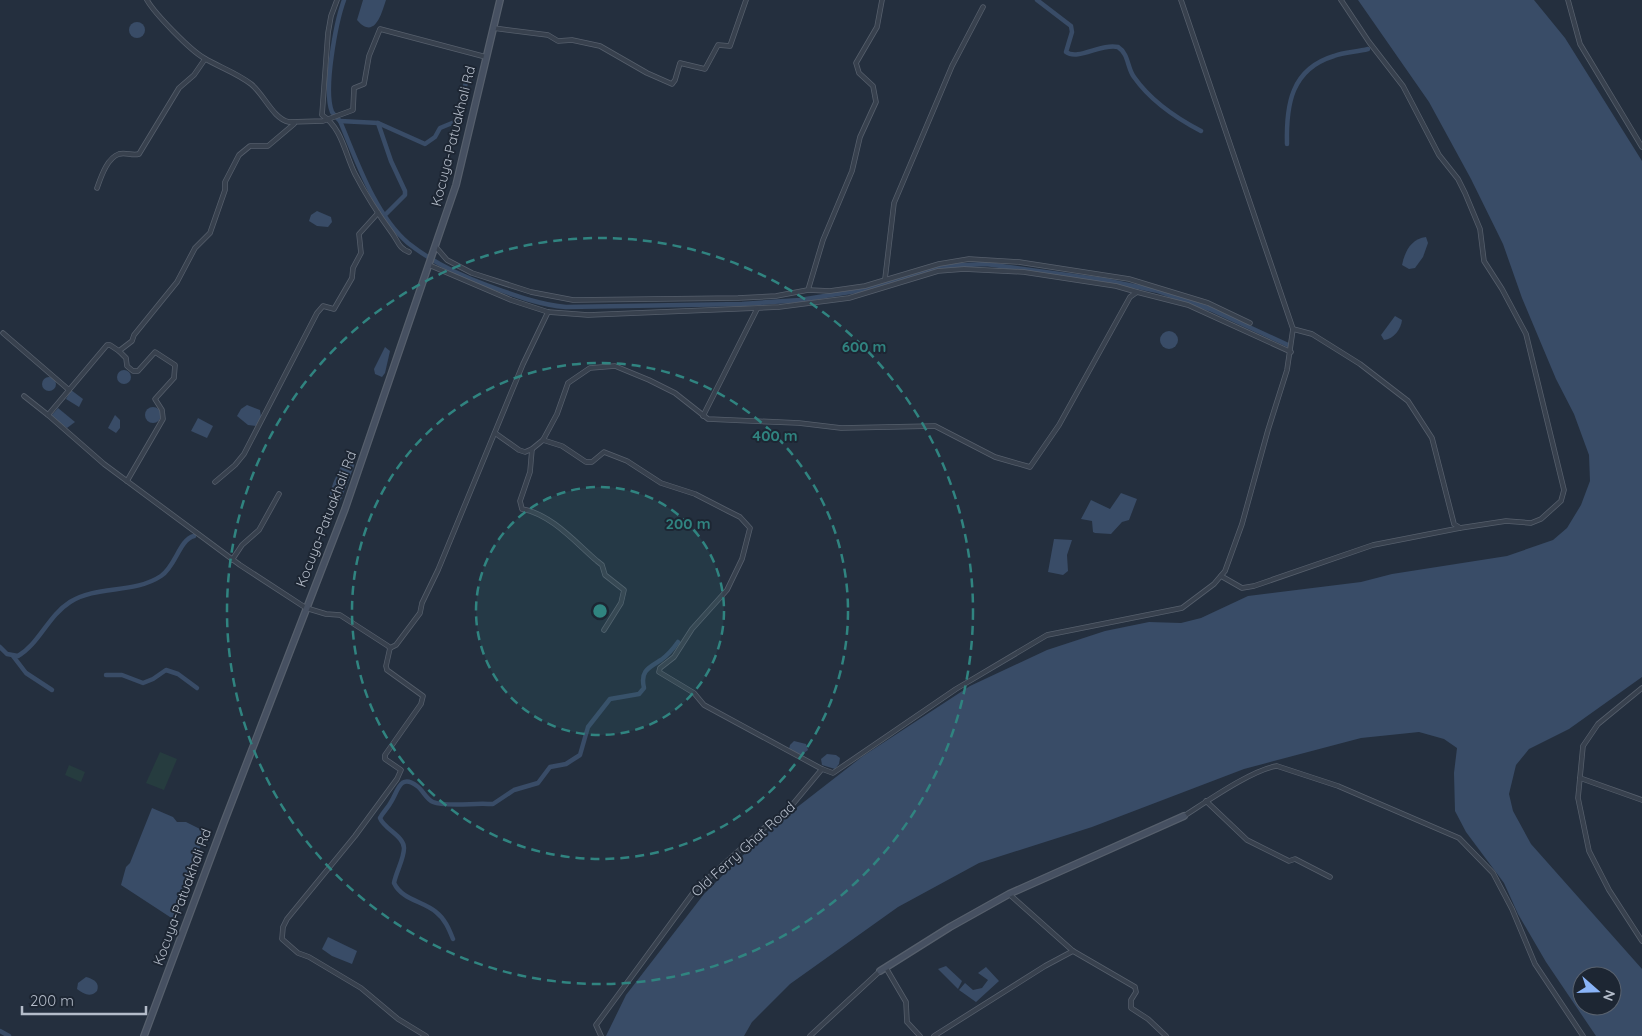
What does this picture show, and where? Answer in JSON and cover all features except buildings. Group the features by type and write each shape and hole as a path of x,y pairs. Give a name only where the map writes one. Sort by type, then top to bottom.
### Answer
{"main road":[{"name":"Kocuya-Patuakhali Rd","path":"144,1036 345,509 435,248 456,185 500,0"},
{"path":"880,971 950,927 1009,894 1184,816"}],"street":[{"path":"147,0 156,14 205,59 252,85 285,121 331,119 353,110 354,88 364,84 369,56 380,29 486,57"},
{"path":"337,0 331,16 328,34 321,106 322,115 331,119 356,175 378,213 399,246 409,252"},
{"path":"494,28 548,35 558,41 572,40 600,46 647,73 672,84 680,63 705,69 718,45 730,46 746,0"},
{"path":"808,290 823,240 852,171 860,137 876,102 872,86 859,72 856,63 877,27 882,0"},
{"path":"543,440 570,450 586,462 592,462 604,452 619,457 661,483 695,494 728,511 747,524 750,528 742,559 728,590 692,630 674,657 660,668 659,672 694,693 704,705 822,769 833,773 956,689 1047,635 1182,608 1194,602 1221,576 1230,559 1287,370 1293,329 1181,0"},
{"path":"1221,576 1242,588 1254,586 1374,545 1506,521 1531,523 1540,519 1564,496 1526,334 1502,289 1484,261 1480,229 1465,194 1458,179 1439,155 1403,86 1369,42 1341,0"},
{"path":"1568,0 1580,44 1642,147"},
{"path":"885,279 894,203 952,66 983,8"},
{"path":"97,188 105,167 114,157 120,154 132,156 139,154 180,88 194,75 205,59"},
{"path":"119,351 132,341 134,335 172,289 195,248 210,233 225,190 225,182 239,155 250,146 268,146 294,124"},
{"path":"214,482 235,465 244,454 317,313 324,306 336,307 352,278 353,268 361,253 358,234 378,213"},
{"path":"435,248 447,260 472,273 531,292 573,300 738,298 776,296 808,290 826,292 852,289 955,260 1019,262 1084,271 1161,287 1208,303 1250,323"},
{"path":"429,263 498,296 548,312 603,315 757,309 849,298 938,271 964,268 1024,272 1116,286 1188,305 1290,352"},
{"path":"495,433 519,450 525,452 532,449 543,440 557,414 568,384 590,368 615,366 675,393 708,419 789,422 841,428 935,426 995,457 1030,467 1064,417 1130,297 1137,292"},
{"path":"703,416 757,309"},
{"path":"390,648 396,645 420,613 422,603 523,364 548,312"},
{"path":"1293,329 1312,334 1360,364 1408,401 1432,438 1454,524 1460,528"},
{"path":"2,333 69,390"},
{"path":"48,415 107,345 110,344 126,358 127,366 133,371 138,371 155,352 175,365 174,378 155,399 162,410 163,419 127,481"},
{"path":"24,396 48,415 82,447 232,560 306,608 340,616 390,648"},
{"path":"532,449 530,472 520,502 522,509 536,511 567,535 602,565 605,575 624,590 621,603 604,630"},
{"path":"232,560 242,545 259,530 279,494"},
{"path":"390,648 386,666 387,670 423,696 421,704 385,755 385,758 401,770 355,836 287,919 283,927 282,939 298,953 309,956 361,988 398,1019 426,1036"},
{"path":"1642,688 1598,724 1583,746 1578,798 1589,852 1609,890 1642,941"},
{"path":"1184,816 1269,766 1277,766 1338,786 1459,838 1493,873 1512,910 1535,964 1583,1036"},
{"name":"Old Ferry Ghat Road","path":"601,1036 596,1025 696,889 764,828 788,810 822,769"},
{"path":"1580,778 1642,800"},
{"path":"1206,802 1247,840 1288,861 1295,859 1330,877"},
{"path":"1009,894 1073,952 1135,987 1136,992 1131,1000 1131,1008 1148,1019 1166,1036"},
{"path":"934,1036 1045,966 1073,952"},
{"path":"886,968 906,1002 907,1022 920,1036"},
{"path":"810,1036 880,971"}],"green space":[{"path":"160,752 177,759 164,790 146,783"},
{"path":"69,765 85,772 81,782 65,775"}],"water":[{"path":"363,0 386,0 380,17 373,26 363,26 357,20"},
{"path":"1358,0 1534,0 1565,38 1642,161 1642,677 1569,729 1529,749 1516,765 1509,794 1513,811 1531,844 1642,969 1642,1036 1596,1036 1582,1016 1622,1016 1622,966 1572,966 1572,1000 1546,962 1518,914 1504,883 1466,832 1455,811 1454,773 1457,748 1444,739 1419,732 1361,738 1244,769 1092,827 979,863 898,907 790,984 752,1022 744,1036 606,1036 626,995 704,894 739,859 782,819 863,756 970,686 1047,650 1105,631 1149,622 1181,623 1201,618 1248,596 1361,582 1392,574 1507,556 1553,540 1567,528 1581,505 1590,481 1589,455 1574,414 1556,379 1522,298 1503,244 1471,179 1429,102"},
{"path":"137,22 145,30 137,38 129,30"},
{"path":"317,211 331,217 332,222 328,227 317,226 309,221 311,215"},
{"path":"1426,237 1428,243 1423,257 1415,268 1409,269 1402,265 1410,246 1416,240"},
{"path":"1395,316 1402,320 1400,327 1394,336 1384,340 1381,335"},
{"path":"1169,331 1175,334 1178,340 1175,346 1169,349 1163,346 1160,340 1163,334"},
{"path":"385,347 390,351 385,373 382,377 375,374 374,369"},
{"path":"121,370 127,370 131,377 127,384 121,384 117,380 117,374"},
{"path":"46,377 52,377 56,384 52,391 46,391 42,387 42,381"},
{"path":"71,390 83,399 79,407 66,399"},
{"path":"247,405 260,410 261,417 257,426 248,425 237,416 241,409"},
{"path":"153,407 161,415 153,423 145,415"},
{"path":"58,408 75,422 67,428 51,416"},
{"path":"115,415 120,420 120,428 116,433 108,428"},
{"path":"198,418 213,426 207,438 191,431"},
{"path":"349,457 354,461 354,466 340,502 337,504 331,501 330,492 344,460"},
{"path":"1121,493 1137,499 1129,520 1122,522 1111,534 1093,532 1092,521 1081,519 1091,500 1110,509"},
{"path":"1054,539 1072,540 1067,555 1068,571 1063,575 1048,572"},
{"path":"794,741 806,744 808,750 800,756 789,749"},
{"path":"827,754 836,755 840,758 839,764 835,769 822,765 821,759"},
{"path":"152,808 173,817 177,822 186,822 206,832 173,919 121,885 126,867 130,863"},
{"path":"328,937 357,951 352,964 332,956 322,949"},
{"path":"946,966 962,981 958,989 938,969"},
{"path":"986,967 999,981 976,1002 959,990 965,983 973,990 982,988 988,980 978,973"},
{"path":"86,977 94,980 98,988 97,991 89,995 77,989 78,983"}],"waterway":[{"path":"344,0 337,24 332,56 329,88 330,102 332,112 340,121 376,202 396,231 408,243 447,268 489,286 537,302 566,307 742,304 800,300 862,290 946,266 986,264 1104,280 1158,291 1210,309 1288,345"},
{"path":"1037,0 1071,26 1072,32 1066,52 1077,54 1104,47 1118,47 1124,53 1130,70 1140,85 1173,114 1201,131"},
{"path":"1287,144 1290,102 1300,79 1308,70 1320,62 1338,55 1368,49"},
{"path":"340,121 378,123 425,144 435,137 440,128 457,121 466,82"},
{"path":"378,123 391,161 405,191 405,195 386,214"},
{"path":"0,647 7,654 18,656 32,644 62,608 70,602 92,593 127,588 150,582 161,576 166,572 189,538 194,536"},
{"path":"453,939 446,924 439,915 431,908 407,897 394,883 403,857 404,848 401,840 385,826 380,818 400,785 407,781 411,783 433,802 445,804 493,804 514,790 538,783 550,767 566,764 580,755 588,727 610,699 639,694 644,688 643,678 646,671 666,656 678,642"},
{"path":"13,656 26,673 52,690"},
{"path":"106,675 122,675 143,683 166,670 178,674 197,688"},
{"path":"0,1031 9,1036"}]}
